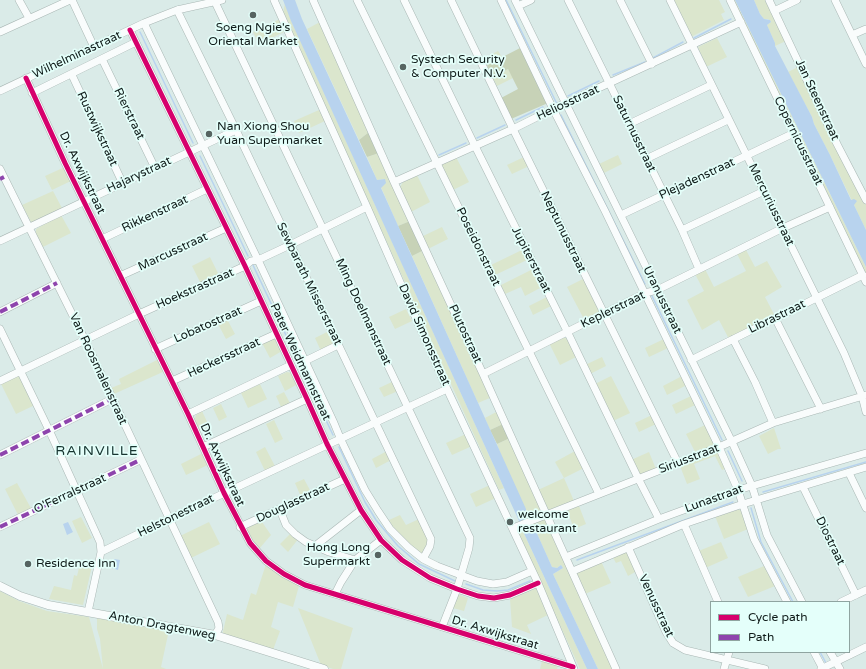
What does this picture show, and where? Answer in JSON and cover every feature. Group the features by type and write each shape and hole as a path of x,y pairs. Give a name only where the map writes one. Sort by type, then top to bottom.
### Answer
{"main road":[{"name":"Anton Dragtenweg","path":"0,586 20,596 48,605 216,635 324,669"}],"street":[{"path":"19,0 29,18"},
{"path":"0,32 71,0 94,47"},
{"name":"Wilhelminastraat","path":"0,91 144,23 177,10 222,0"},
{"name":"David Simonsstraat","path":"274,0 447,389 515,527 573,668"},
{"name":"Plutostraat","path":"313,0 394,182 483,374 616,669"},
{"name":"Poseidonstraat","path":"357,0 436,163 530,350 599,494"},
{"name":"Jupiterstraat","path":"404,0 638,478 660,519"},
{"name":"Neptunusstraat","path":"451,0 513,129 678,462"},
{"name":"Uranusstraat","path":"501,0 719,447 738,490 754,539 786,601"},
{"path":"516,3 531,0"},
{"name":"Saturnusstraat","path":"568,0 682,230 699,269"},
{"path":"620,0 652,64"},
{"name":"Mercuriusstraat","path":"670,0 864,395 866,412"},
{"name":"Copernicusstraat","path":"730,0 864,278"},
{"name":"Jan Steenstraat","path":"769,0 837,144 864,191 866,200"},
{"path":"774,12 797,0"},
{"path":"836,0 866,64"},
{"name":"Ming Doelmanstraat","path":"215,2 470,538 469,548 457,589 442,627"},
{"name":"Uranusstraat","path":"516,3 732,442 752,486 767,535 801,601"},
{"name":"Sewbarath Misserstraat","path":"177,10 236,130 431,539 430,546 423,559"},
{"name":"Heliosstraat","path":"394,182 513,129 741,22"},
{"name":"Pater Weidmannstraat","path":"144,23 258,260 365,490 390,529 408,547 423,559 460,575 493,584 507,582 532,571"},
{"path":"852,35 866,29"},
{"name":"Pater Weidmannstraat","path":"130,30 245,266 327,444 361,510 381,540 402,560 430,578 478,596 494,598 510,595 538,583"},
{"path":"32,93 136,42"},
{"name":"Rierstraat","path":"102,59 155,168"},
{"name":"Rustwijkstraat","path":"72,74 123,184"},
{"name":"Dr. Axwijkstraat","path":"26,78 155,349 188,414 240,527 250,543 266,561 284,574 305,584 573,668"},
{"path":"629,124 711,85"},
{"path":"646,158 728,120"},
{"name":"Hajarystraat","path":"0,241 236,130"},
{"name":"Plejadenstraat","path":"621,215 794,133"},
{"name":"Van Roosmalenstraat","path":"0,169 2,178 29,227 85,340 140,460 218,622 219,631 216,635"},
{"name":"Rikkenstraat","path":"102,238 207,189"},
{"path":"682,230 764,191"},
{"name":"Hoekstrastraat","path":"0,381 139,314 245,266 251,261 258,260 290,245 367,207"},
{"name":"Keplerstraat","path":"483,374 645,293 657,290 783,228 830,207"},
{"name":"Marcusstraat","path":"120,276 226,228"},
{"name":"Librastraat","path":"691,360 816,298 864,278"},
{"path":"0,312 57,283"},
{"name":"Lobatostraat","path":"155,349 261,301"},
{"path":"775,318 821,409"},
{"path":"0,329 49,430 98,537 101,552 88,612"},
{"name":"Heckersstraat","path":"172,382 276,334"},
{"path":"733,339 755,382 773,423"},
{"path":"305,361 338,345"},
{"path":"188,414 291,365"},
{"name":"Helstonestraat","path":"101,552 327,444 341,440 447,389"},
{"name":"Siriusstraat","path":"515,527 732,442 773,423 864,395"},
{"path":"0,455 112,399"},
{"path":"203,447 307,399"},
{"name":"Lunastraat","path":"566,557 660,519 738,490 866,453"},
{"name":"O'Ferralstraat","path":"0,527 140,460"},
{"name":"Lunastraat","path":"572,571 684,524 743,504 866,467"},
{"path":"849,472 866,508"},
{"name":"Douglasstraat","path":"240,527 345,479"},
{"name":"Diostraat","path":"803,487 856,595"},
{"path":"280,510 286,524 295,534 306,542 356,560"},
{"path":"315,546 361,510"},
{"path":"684,524 718,601"},
{"path":"335,594 341,582 356,560 381,540"},
{"name":"Venusstraat","path":"628,547 666,632 673,643 685,650 765,669"},
{"path":"843,601 866,590"},
{"path":"814,653 822,669 866,647"},
{"path":"724,669 730,653"},
{"path":"831,653 840,669"}],"green space":[{"path":"674,0 719,0 725,12 721,14 724,20 691,37"},
{"path":"732,0 735,0 866,267 866,275"},
{"path":"754,0 767,0 786,41 775,46 767,25 771,22 768,19 764,19 760,14"},
{"path":"285,3 291,20 504,488 499,490 283,13"},
{"path":"280,19 286,31 259,44 253,32"},
{"path":"320,22 369,132 359,140 307,29"},
{"path":"717,38 727,57 706,67 698,47"},
{"path":"522,47 548,103 511,119 501,98 518,89 508,69 492,77 487,65"},
{"path":"498,51 502,57 487,65 483,59"},
{"path":"798,67 866,205 866,230 814,124 812,117 788,72"},
{"path":"508,69 513,78 497,86 492,77"},
{"path":"319,110 325,121 299,133 294,121"},
{"path":"369,132 379,153 367,157 359,140"},
{"path":"379,153 410,221 398,226 381,187 385,179 377,180 367,157"},
{"path":"618,155 622,164 604,173 599,164"},
{"path":"456,157 469,182 453,190 440,165"},
{"path":"524,157 529,166 512,174 507,165"},
{"path":"67,166 73,180 52,190 45,176"},
{"path":"417,175 430,202 411,212 400,187 403,182"},
{"path":"53,191 63,210 33,223 31,222 22,205"},
{"path":"61,215 71,233 43,247 36,234 36,229"},
{"path":"410,221 424,250 412,256 398,226"},
{"path":"442,227 448,239 428,249 421,237"},
{"path":"524,249 529,259 495,275 491,265"},
{"path":"424,250 492,397 478,403 412,256"},
{"path":"746,250 755,267 767,261 782,287 765,297 775,316 729,339 719,320 702,330 687,300 704,291 695,274 705,269 714,287 746,271 737,254"},
{"path":"210,257 219,275 201,284 192,266"},
{"path":"533,269 542,287 525,296 521,287 505,294 501,285"},
{"path":"585,278 600,309 599,313 585,321 567,287"},
{"path":"547,297 551,306 533,315 529,306"},
{"path":"406,309 412,321 395,329 389,317"},
{"path":"227,319 235,334 226,339 218,324"},
{"path":"329,331 335,343 321,351 315,338"},
{"path":"562,337 568,339 576,357 560,365 549,343"},
{"path":"274,338 282,351 270,358 262,343"},
{"path":"664,339 668,348 649,357 645,348"},
{"path":"602,357 606,366 590,374 585,365"},
{"path":"159,359 165,371 114,394 111,388 121,384 119,379"},
{"path":"287,372 292,373 298,384 285,391 278,376"},
{"path":"19,376 35,405 16,414 1,384"},
{"path":"611,376 630,413 613,421 595,384"},
{"path":"682,376 687,385 667,395 663,386"},
{"path":"394,381 398,391 384,397 379,388"},
{"path":"260,384 267,399 248,408 241,393"},
{"path":"284,392 291,405 282,409 276,396"},
{"path":"691,396 695,405 676,414 672,405"},
{"path":"221,404 227,417 219,421 213,408"},
{"path":"202,411 209,426 199,431 194,421 196,415"},
{"path":"498,411 503,424 490,430 485,418"},
{"path":"652,415 656,424 639,432 635,423"},
{"path":"274,420 283,439 275,443 266,424"},
{"path":"503,424 510,438 497,444 490,430"},
{"path":"705,425 715,444 714,446 696,454 686,434"},
{"path":"774,428 781,449 768,454 759,436"},
{"path":"466,434 472,446 452,455 446,443"},
{"path":"510,438 542,510 540,515 525,521 497,444"},
{"path":"265,447 276,468 266,473 256,452"},
{"path":"387,451 391,460 376,468 372,459"},
{"path":"575,451 584,468 564,478 555,462"},
{"path":"649,452 656,469 640,474 631,460"},
{"path":"714,452 719,453 727,468 722,470 715,456 694,464 700,479 687,484 680,466"},
{"path":"203,453 208,465 186,475 181,464"},
{"path":"564,478 574,501 550,510 548,509 538,490"},
{"path":"304,479 311,492 301,497 295,483"},
{"path":"17,483 32,510 19,517 5,489"},
{"path":"490,485 496,498 476,507 470,494"},
{"path":"579,506 586,524 574,529 567,510"},
{"path":"737,509 742,511 748,529 724,539 715,516"},
{"path":"400,515 406,525 419,519 429,539 428,546 422,554 408,544 395,531 389,520"},
{"path":"81,517 92,538 82,543 72,521"},
{"path":"546,520 613,669 598,669 553,574 563,568 561,565 557,568 552,567 535,529 526,525"},
{"path":"209,522 220,544 191,558 180,536"},
{"path":"262,522 271,535 259,549 248,533 247,529 249,526"},
{"path":"521,527 587,669 580,669 516,529"},
{"path":"292,532 299,538 288,552 280,544"},
{"path":"721,542 728,558 703,569 696,552"},
{"path":"626,551 637,571 628,576 621,561 616,563 612,556"},
{"path":"601,561 611,583 585,594 575,572"},
{"path":"80,564 92,566 83,605 49,599 54,586 71,590 74,575 77,576"},
{"path":"266,564 299,586 293,607 278,602 271,627 280,631 273,650 222,636 227,614 243,620 251,593 256,595"},
{"path":"764,566 775,586 748,597 738,577"},
{"path":"537,588 550,614 527,625 531,634 512,627 510,599"},
{"path":"0,591 19,601 47,611 89,617 103,669 0,669"},
{"path":"457,594 468,598 464,611 453,608"},
{"path":"298,608 353,628 341,669 333,669 321,665"},
{"path":"97,618 169,630 161,667 166,669 103,669 100,639 97,629"},
{"path":"542,661 558,666 557,669 540,669"}],"water":[{"path":"283,0 295,0 302,19 377,180 385,179 386,183 381,188 526,509 525,521 520,523 291,21"},
{"path":"735,0 754,0 760,14 764,19 770,20 771,22 767,25 775,46 812,117 851,200 854,199 857,201 854,205 866,230 866,267"},
{"path":"68,522 73,532 67,535 63,524"},
{"path":"526,525 535,529 552,567 557,568 561,565 563,568 553,574 598,669 587,669 521,527"},
{"path":"114,559 120,560 118,570 112,568 111,564 113,564"}],"waterway":[{"path":"506,0 557,104"},
{"path":"694,38 731,19"},
{"path":"140,32 193,143"},
{"path":"653,58 683,42"},
{"path":"613,75 645,62"},
{"path":"568,96 599,81"},
{"path":"516,120 543,107"},
{"path":"561,115 645,284"},
{"path":"477,138 505,125"},
{"path":"439,155 466,143"},
{"path":"200,156 248,256"},
{"path":"252,263 333,435"},
{"path":"652,296 722,440"},
{"path":"339,447 365,502 376,520 398,546 419,564 455,581"},
{"path":"728,451 742,481"},
{"path":"763,492 866,462"},
{"path":"577,560 733,502"},
{"path":"751,508 761,542 792,601"},
{"path":"466,584 483,590 497,591 508,590 530,581"},
{"path":"821,653 826,663"}],"marked path":[{"path":"0,179 4,177"},
{"path":"0,312 57,283"},
{"path":"0,455 112,399"},
{"path":"0,527 140,460"}],"cycle path":[{"path":"130,30 245,266 327,444 361,510 381,540 402,560 430,578 478,596 494,598 510,595 538,583"},
{"path":"26,78 65,163 188,414 224,493 250,543 266,561 284,574 305,585 573,667"}],"place":[{"name":"Soeng Ngie's Oriental Market","path":"253,15"},
{"name":"Systech Security & Computer N.V.","path":"403,67"},
{"name":"Nan Xiong Shou Yuan Supermarket","path":"209,134"},
{"name":"welcome restaurant","path":"510,522"},
{"name":"Hong Long Supermarkt","path":"378,555"},
{"name":"Residence Inn","path":"28,564"}],"district":[{"name":"RAINVILLE","path":"97,451"}]}
